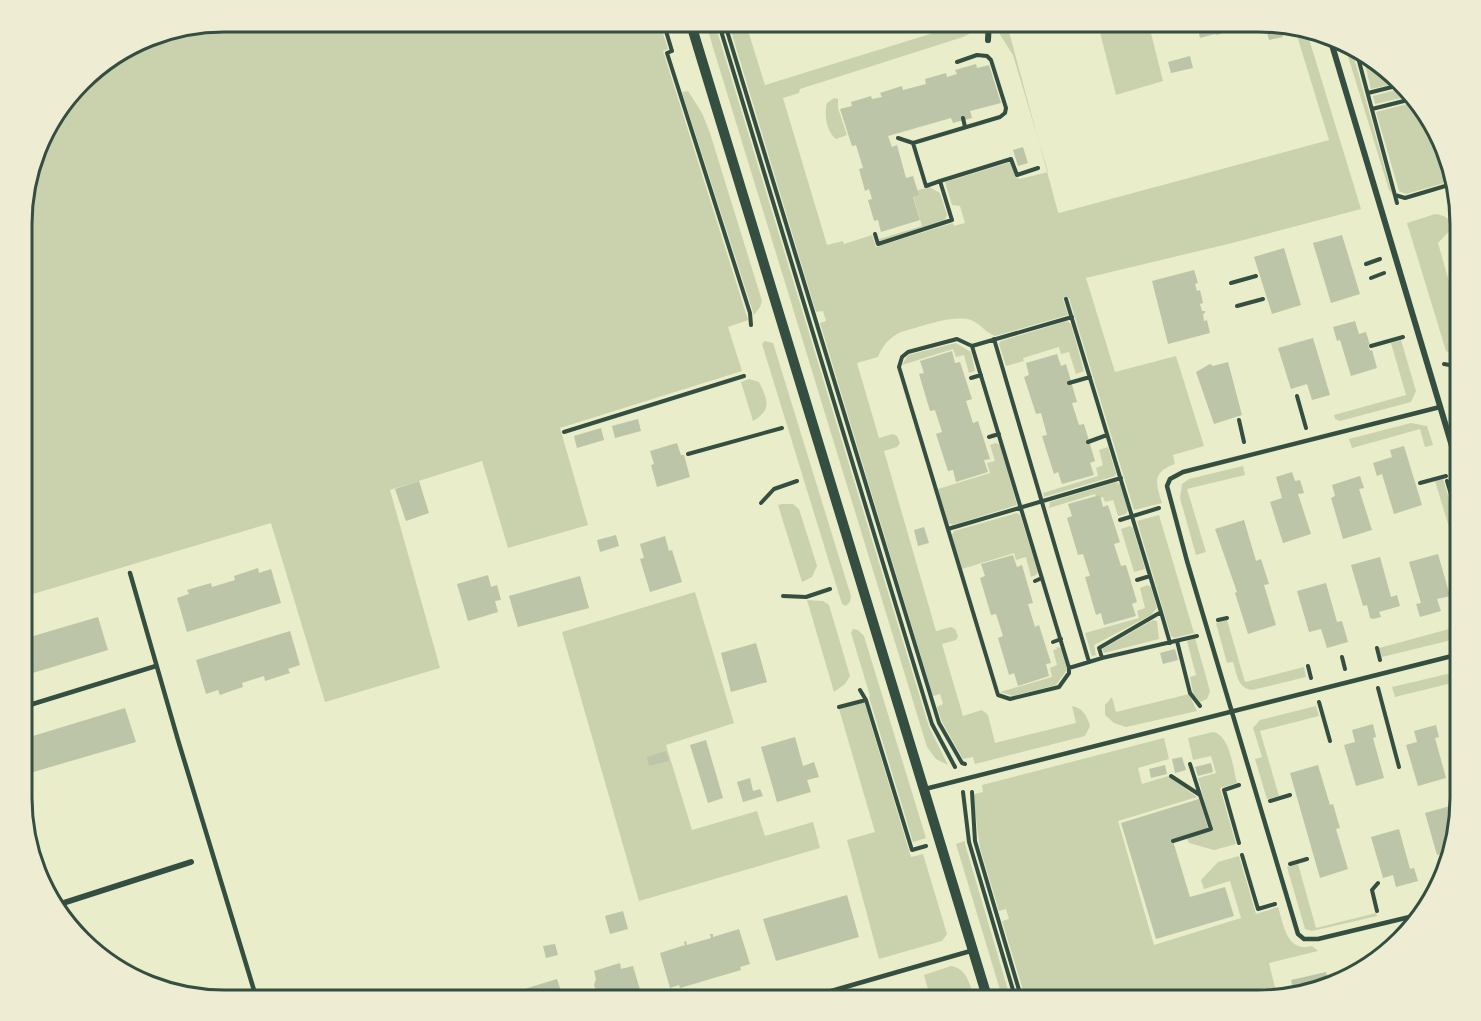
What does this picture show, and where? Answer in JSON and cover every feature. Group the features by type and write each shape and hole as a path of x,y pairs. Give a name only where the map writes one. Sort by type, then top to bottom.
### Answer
{"street":[{"path":"693,32 985,990"},
{"path":"988,32 988,40"},
{"path":"1332,47 1449,436"},
{"path":"63,903 191,862"}],"lane":[{"path":"1408,917 1318,939 1304,939 1298,934 1167,486 1170,480 1183,472 1440,407"},
{"path":"130,573 253,989"},
{"path":"925,789 1449,657"},
{"path":"32,704 156,666"},
{"path":"836,990 974,950"}],"path":[{"path":"666,32 672,51 666,53 750,313 751,325"},
{"path":"721,32 932,724 956,768 963,793 969,842 1013,990"},
{"path":"727,32 939,723 962,763 969,766 975,787 971,793 975,841 1019,990"},
{"path":"898,138 913,143 1000,117 1005,113 1006,108 991,60 987,56 977,55 957,62"},
{"path":"1359,60 1395,195 1405,198 1446,186"},
{"path":"1368,93 1392,87"},
{"path":"1372,109 1405,101"},
{"path":"963,118 966,127"},
{"path":"913,143 926,186 1011,159 1017,175 1038,168"},
{"path":"875,234 878,244 952,220 940,181"},
{"path":"1366,264 1380,259"},
{"path":"1371,278 1384,273"},
{"path":"1231,283 1256,276"},
{"path":"1237,306 1263,298"},
{"path":"1066,299 1170,643"},
{"path":"972,346 1069,668 1069,673 1059,687 1010,699 998,695 898,368 899,361 908,352 957,339 972,346 1072,317"},
{"path":"1371,346 1403,337"},
{"path":"994,339 1089,662"},
{"path":"1444,364 1449,365"},
{"path":"971,378 981,375"},
{"path":"564,432 744,376"},
{"path":"1069,383 1090,377"},
{"path":"1297,396 1309,440"},
{"path":"1239,420 1247,455"},
{"path":"688,454 782,428"},
{"path":"989,438 999,434"},
{"path":"1088,442 1107,435"},
{"path":"1419,483 1446,476"},
{"path":"948,530 1120,478"},
{"path":"761,502 774,489 797,481"},
{"path":"1120,520 1161,508"},
{"path":"1137,580 1150,576"},
{"path":"1035,581 1042,578"},
{"path":"783,596 806,597 830,590"},
{"path":"1102,658 1099,648 1161,612"},
{"path":"1069,668 1197,636"},
{"path":"1053,642 1061,639"},
{"path":"1177,641 1184,668"},
{"path":"1377,648 1380,661"},
{"path":"1342,657 1346,670"},
{"path":"1373,663 1391,658"},
{"path":"1308,666 1311,678"},
{"path":"1338,672 1355,668"},
{"path":"1302,681 1320,676"},
{"path":"1378,687 1399,767"},
{"path":"860,690 866,699 912,850"},
{"path":"839,707 866,699"},
{"path":"1319,702 1329,741"},
{"path":"1200,706 1203,719"},
{"path":"1173,841 1211,829 1190,764"},
{"path":"1237,774 1240,785 1224,790 1239,843"},
{"path":"1171,776 1200,795"},
{"path":"925,846 928,856"},
{"path":"1242,855 1258,909 1287,900"},
{"path":"1378,883 1372,890 1380,924"}],"green space":[{"path":"663,32 668,49 663,51 748,320 728,327 742,371 560,428 588,525 508,548 482,461 390,490 440,668 325,702 271,523 32,594 33,198 46,150 57,127 79,97 97,79 127,57 150,46 198,33"},
{"path":"708,32 717,32 929,727 948,765 936,759 927,747"},
{"path":"731,32 748,32 765,85 936,32 970,32 963,37 800,89 799,93 783,98 827,245 843,241 844,244 872,235 876,247 953,223 954,226 965,223 960,206 952,205 945,182 1011,162 1016,177 1020,179 1047,172 1059,213 1329,140 1297,36 1309,39 1361,209 1086,278 1115,372 1176,356 1204,446 1173,455 1175,464 1162,471 1157,479 1162,503 1134,510 1069,298 1063,299 1068,315 995,336 975,322 963,319 936,322 901,332 887,342 878,357 857,363 879,438 893,434 897,436 900,443 897,447 884,451 936,631 951,627 955,629 958,636 956,640 942,644 963,716 982,710 988,715 995,743 1076,723 1072,706 1082,711 1087,719 1090,726 1085,736 975,764 973,757 963,759 942,722 937,707 943,704 940,694 933,696 820,323 826,321 823,311 816,312"},
{"path":"1009,32 1038,139 1013,55 999,33"},
{"path":"1100,32 1151,32 1163,81 1116,95"},
{"path":"1347,54 1354,57 1392,194"},
{"path":"1365,64 1390,85 1371,89"},
{"path":"1395,90 1403,98 1375,104 1373,96"},
{"path":"688,91 702,113 710,133 762,301 754,315 682,92"},
{"path":"834,98 838,99 838,108 847,135 836,139 830,132 826,117 827,103"},
{"path":"1407,104 1424,127 1435,150 1445,183 1406,194 1399,191 1376,112"},
{"path":"929,187 940,193 947,215 945,220 880,241 879,239 922,226 912,192"},
{"path":"1435,214 1449,220 1449,231 1438,243 1449,282 1449,352 1446,351 1407,223"},
{"path":"1067,321 1071,324 1084,371 1076,374 1069,352 1061,354 1059,347 1006,366 999,344 1001,341"},
{"path":"1401,340 1416,391 1411,402 1340,421 1335,419 1334,415 1406,395 1391,343"},
{"path":"765,341 773,343 851,596 846,606 842,604 762,344"},
{"path":"956,343 971,352 975,371 969,373 964,355 956,357 953,349 902,365 908,355"},
{"path":"749,379 759,382 766,399 766,409 753,421 741,382"},
{"path":"1411,423 1427,426 1433,445 1425,447 1420,429 1352,448 1349,439"},
{"path":"996,443 1000,445 1017,505 953,525 948,523 938,489 990,473 987,463 995,461 990,445"},
{"path":"1108,447 1115,476 1044,497 1043,493 1098,476 1096,468 1103,465 1099,450"},
{"path":"1243,466 1245,475 1187,489 1206,552 1196,555 1180,498 1182,484 1189,479"},
{"path":"1443,479 1449,499 1449,527 1435,481"},
{"path":"1116,482 1120,484 1128,510 1126,514 1118,516 1113,500 1105,502 1103,497 1097,498 1095,494 1049,508 1050,502"},
{"path":"793,504 799,509 817,566 812,577 802,582 778,505"},
{"path":"1017,513 1020,515 1038,572 1036,575 1031,577 1026,557 1016,560 1014,553 962,569 952,535 954,531"},
{"path":"1159,515 1194,633 1174,638 1171,636 1137,521"},
{"path":"1130,526 1133,528 1145,569 1134,572 1121,529"},
{"path":"1148,585 1151,587 1157,608 1151,615 1094,645 1096,655 1092,656 1085,633 1139,618 1137,611 1145,608 1140,588"},
{"path":"695,592 734,723 666,745 692,830 757,811 765,836 813,822 820,848 639,901 562,632"},
{"path":"807,600 823,601 829,605 850,676 845,684 834,692"},
{"path":"1153,620 1157,621 1159,639 1104,653 1102,649"},
{"path":"1227,620 1245,682 1304,667 1306,677 1252,690 1247,689 1238,680 1233,662 1227,663 1216,623"},
{"path":"853,629 858,630 864,636 926,838 913,842 869,697 851,633"},
{"path":"1449,629 1449,641 1382,657 1379,648"},
{"path":"1195,638 1210,691 1207,699 1200,702 1193,693 1190,677 1196,675 1187,641"},
{"path":"1056,647 1061,648 1067,670 1056,685 1013,696 1000,692 1052,677 1050,668 1057,665 1053,650 1057,649"},
{"path":"1449,674 1449,684 1395,697 1392,687"},
{"path":"1189,694 1197,711 1126,727 1114,723 1105,715 1105,705 1112,697 1116,712"},
{"path":"864,702 911,857 923,854 947,934 942,941 879,959 847,840 875,832 839,709"},
{"path":"1316,706 1319,716 1260,731 1279,796 1267,799 1255,759 1262,757 1253,728 1260,720"},
{"path":"1213,732 1219,734 1227,746 1237,783 1220,788 1236,844 1214,850 1189,843 1187,838 1213,831 1198,778 1216,773 1211,756 1193,760 1188,738"},
{"path":"1164,738 1169,759 1138,768 1142,784 1168,776 1197,797 1118,821 1154,945 1241,918 1230,881 1204,889 1201,880 1218,862 1239,856 1256,914 1278,907 1285,930 1292,942 1297,946 1312,946 1318,951 1269,963 1275,989 1023,990 1002,921 1009,919 1006,909 999,911 980,848 973,797 983,792 982,785"},
{"path":"965,841 1008,990 1000,990 956,844"},
{"path":"1298,864 1316,928 1376,913 1377,916 1312,931 1305,929 1287,867"},
{"path":"951,966 965,974 972,990 928,990 924,975"}],"building":[{"path":"1199,32 1226,32 1217,35 1200,38"},
{"path":"1267,32 1282,33 1283,37 1269,40"},
{"path":"1190,56 1193,68 1171,73 1168,62"},
{"path":"976,64 977,68 989,65 1001,103 970,111 972,118 953,123 951,118 888,136 892,147 897,145 906,178 913,176 919,195 913,197 920,220 881,232 878,220 874,221 868,200 872,199 869,189 865,191 859,169 863,168 856,145 852,146 840,109 852,106 851,102 871,96 872,99 882,97 880,93 902,86 903,90 926,84 925,79 946,73 947,77 957,74 955,70"},
{"path":"1023,147 1028,163 1018,166 1013,150"},
{"path":"1342,235 1360,294 1331,303 1313,243"},
{"path":"1284,248 1301,305 1272,314 1254,257"},
{"path":"1194,270 1198,283 1195,284 1197,291 1200,290 1203,303 1200,304 1202,311 1205,311 1204,321 1207,320 1210,333 1168,344 1152,281"},
{"path":"1355,321 1359,334 1366,332 1370,345 1368,345 1370,351 1372,350 1377,368 1351,376 1340,340 1337,341 1333,327"},
{"path":"1313,338 1330,395 1312,400 1307,384 1291,389 1278,348"},
{"path":"952,351 955,363 960,362 972,399 966,401 973,423 978,421 990,459 984,460 988,472 956,482 953,470 948,471 936,434 942,432 935,410 930,411 919,374 924,373 920,361"},
{"path":"1057,354 1061,366 1066,364 1077,402 1072,403 1079,425 1084,424 1095,461 1090,463 1094,475 1062,484 1058,472 1054,474 1042,436 1047,435 1041,413 1036,414 1024,377 1029,375 1026,363"},
{"path":"1228,362 1242,415 1214,424 1196,372 1210,364 1213,366"},
{"path":"638,419 641,431 615,438 612,426"},
{"path":"601,428 604,440 577,448 574,436"},
{"path":"677,443 681,455 684,455 690,477 657,487 650,451"},
{"path":"1404,446 1422,505 1394,514 1382,474 1377,476 1373,463 1392,457 1390,450"},
{"path":"1292,472 1295,481 1300,480 1304,493 1298,494 1311,534 1283,543 1270,502 1282,498 1276,477"},
{"path":"1360,476 1364,488 1359,489 1372,530 1343,539 1331,498 1335,496 1332,485"},
{"path":"419,481 429,513 406,521 395,489"},
{"path":"1100,495 1103,507 1108,505 1120,542 1114,544 1121,566 1126,565 1137,602 1132,604 1136,616 1104,625 1101,613 1096,615 1085,577 1090,576 1083,554 1078,555 1067,518 1072,516 1068,504"},
{"path":"1244,520 1256,561 1261,559 1269,584 1264,585 1276,625 1248,634 1235,593 1237,592 1215,529"},
{"path":"924,527 929,543 918,546 914,530"},
{"path":"616,535 619,546 600,552 597,540"},
{"path":"665,536 682,582 650,592 640,559 644,558 640,544"},
{"path":"1438,554 1449,592 1449,596 1437,599 1441,611 1420,617 1416,604 1421,603 1409,562"},
{"path":"1013,555 1017,567 1022,565 1033,603 1028,604 1035,627 1039,625 1051,663 1046,664 1049,676 1018,686 1014,673 1009,675 998,638 1003,636 996,614 991,615 980,578 985,576 981,564"},
{"path":"1380,557 1391,597 1397,595 1400,606 1379,612 1381,617 1373,619 1370,618 1367,605 1363,606 1351,565"},
{"path":"258,568 259,573 271,569 281,603 187,632 177,598 189,594 187,590 211,583 212,587 235,580 234,576"},
{"path":"488,575 491,587 497,585 501,600 495,601 498,612 468,621 457,584"},
{"path":"580,576 589,608 518,627 509,596"},
{"path":"1326,583 1337,622 1342,621 1348,642 1327,648 1321,629 1309,632 1297,591"},
{"path":"98,617 108,650 32,673 32,636"},
{"path":"290,631 300,665 288,669 290,673 265,681 264,676 242,683 243,687 220,695 218,690 206,694 196,660"},
{"path":"756,643 767,682 731,692 721,653"},
{"path":"1175,649 1178,660 1163,664 1160,653"},
{"path":"125,708 136,742 32,772 32,736"},
{"path":"1373,724 1376,737 1373,738 1384,778 1356,786 1344,745 1355,742 1352,730"},
{"path":"1436,725 1439,737 1435,738 1446,778 1418,786 1406,745 1417,742 1414,731"},
{"path":"795,737 803,766 814,762 819,777 807,780 811,792 777,802 761,747"},
{"path":"706,740 723,798 708,803 690,745"},
{"path":"666,751 669,761 649,766 647,757"},
{"path":"1182,757 1186,770 1175,773 1172,759"},
{"path":"1211,763 1213,772 1198,776 1195,767"},
{"path":"1165,765 1167,774 1151,778 1149,769"},
{"path":"1318,765 1330,805 1333,804 1340,828 1336,829 1348,869 1320,878 1290,773"},
{"path":"750,778 753,791 760,789 763,796 743,802 737,782"},
{"path":"1199,799 1208,828 1172,839 1190,897 1225,887 1234,916 1156,939 1121,823"},
{"path":"1449,806 1446,835 1440,854 1437,855 1425,813"},
{"path":"1399,829 1410,869 1414,868 1418,881 1396,887 1393,875 1383,878 1371,837"},
{"path":"847,895 859,937 776,961 763,919"},
{"path":"623,911 628,929 610,934 605,916"},
{"path":"739,929 750,964 740,967 741,970 680,988 679,985 670,988 660,953 685,945 686,941 687,945 711,938 710,934 713,934 713,937"},
{"path":"555,944 558,955 546,958 543,946"},
{"path":"620,963 621,969 633,966 640,989 595,989 594,971"},
{"path":"1326,972 1327,976 1293,986 1291,980"},
{"path":"557,979 560,989 523,989"}]}
